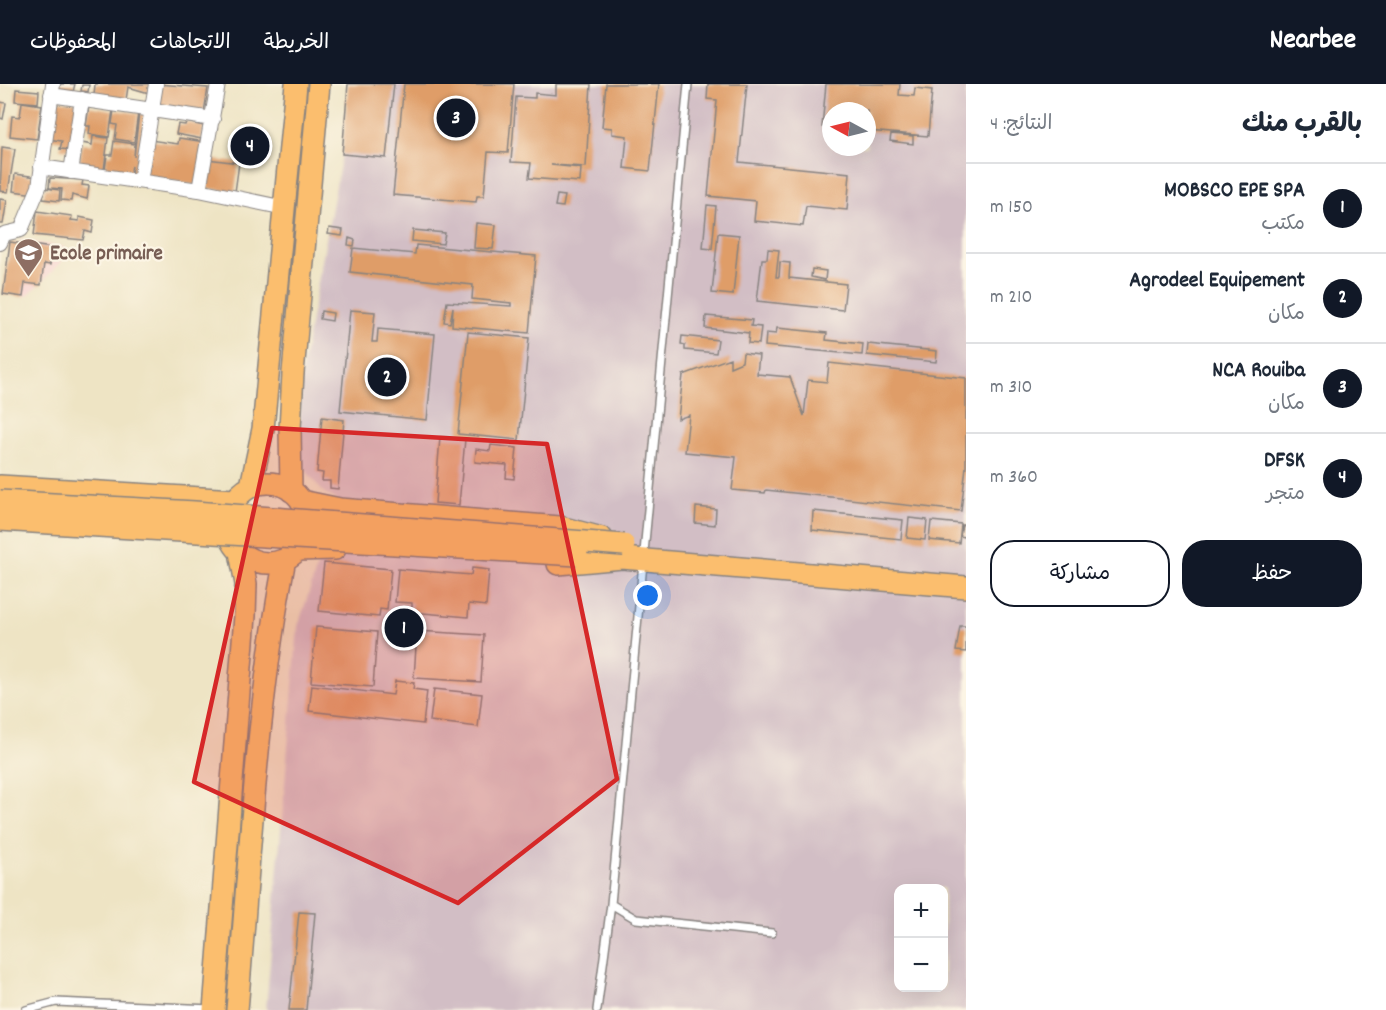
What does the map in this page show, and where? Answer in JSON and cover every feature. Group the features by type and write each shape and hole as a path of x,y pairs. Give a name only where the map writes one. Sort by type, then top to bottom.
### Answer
{"highway":[{"path":"251,486 263,429 296,84"},
{"path":"237,1010 265,696 274,622 291,555 306,532 307,521 296,496 290,429 293,373 320,84"},
{"path":"214,1010 245,616 246,584 228,521 235,500 251,486 272,483 296,496 340,509 560,527 623,551"},
{"path":"0,486 235,500"},
{"path":"0,501 195,512 645,553 966,587"},
{"path":"0,520 623,551"},
{"path":"0,529 236,548 261,563 291,555 337,549 557,564 623,551"},
{"path":"645,553 966,575"}],"street":[{"path":"140,181 156,84"},
{"path":"199,190 218,84"},
{"path":"0,243 4,234 21,230 39,187 52,89 82,99 153,108 213,119"},
{"path":"71,172 82,99"},
{"path":"41,167 199,190 285,208"}],"lane":[{"path":"597,1010 610,904 645,553 688,84"},
{"path":"610,904 636,919 772,933"},
{"path":"26,1010 56,1002 214,1010"}],"highlighted area":[{"path":"272,428 547,444 617,779 458,903 194,782"}],"shaded area":[{"path":"348,84 966,84 966,1010 266,1010 298,626 319,561 331,556 342,557 347,507 322,491 299,462 301,374 342,154"},
{"name":"Ecole primaire","path":"20,240 64,247 61,263 27,296 11,294"}],"building":[{"path":"55,84 75,84 73,92 54,89"},
{"path":"95,84 150,84 149,93 128,87 126,100 94,96"},
{"path":"158,84 208,88 204,112 155,105"},
{"path":"348,84 394,84 386,158 342,154"},
{"path":"404,84 514,84 508,153 488,152 484,196 477,196 476,202 393,195"},
{"path":"556,84 591,84 586,167 551,165 581,168 580,182 529,178 531,163 511,162 516,97 535,98 535,93 556,95"},
{"path":"606,84 659,84 650,171 624,168 627,136 612,134 612,128 602,127"},
{"path":"708,84 747,84 739,162 850,173 847,210 806,206 803,226 754,221 756,201 708,196 717,100 707,99"},
{"path":"826,84 900,84 899,95 914,96 915,88 932,90 928,136 876,132 876,102 824,102"},
{"path":"82,85 89,85 88,92 81,91"},
{"path":"16,89 39,91 38,103 15,101"},
{"path":"54,100 80,102 72,150 60,149 62,141 48,139"},
{"path":"0,102 6,103 3,119 0,118"},
{"path":"22,102 42,105 37,139 10,136 12,116 20,117"},
{"path":"89,106 113,110 109,137 89,134 90,126 86,126"},
{"path":"114,110 138,113 134,142 115,139 117,125 112,124"},
{"path":"139,113 145,114 135,175 131,175 132,166 130,174 105,170 107,155 112,155 114,141 135,144 134,157"},
{"path":"186,122 204,126 202,139 176,134 178,124 185,125"},
{"path":"891,134 913,136 913,144 890,141"},
{"path":"93,136 108,138 104,170 79,166 82,143 92,145"},
{"path":"179,138 205,142 198,186 144,177 150,140 178,144"},
{"path":"2,147 15,149 8,192 0,191"},
{"path":"207,159 239,163 235,192 203,188"},
{"path":"15,174 37,177 35,194 13,191"},
{"path":"50,178 83,180 82,185 89,186 87,199 72,195 71,201 61,200 62,189 49,188"},
{"path":"45,188 60,190 59,201 43,199"},
{"path":"557,195 565,196 563,207 555,206"},
{"path":"0,199 7,200 3,224 0,224"},
{"path":"707,205 716,206 712,249 703,248"},
{"path":"37,211 72,216 71,220 79,221 79,217 94,220 92,233 85,231 83,240 34,235"},
{"path":"476,223 496,225 493,249 474,248"},
{"path":"329,228 343,230 342,236 328,234"},
{"path":"413,230 445,233 443,244 412,241"},
{"path":"718,233 739,235 733,295 712,293"},
{"path":"349,238 355,240 354,246 348,245"},
{"name":"Ecole primaire","path":"10,242 52,248 50,265 44,264 41,285 25,283 23,297 3,294"},
{"path":"416,245 536,256 529,333 452,326 453,307 450,323 444,322 447,302 511,306 511,303 472,299 473,285 350,272 353,248 415,254"},
{"path":"768,249 779,250 776,277 779,277 780,262 790,263 789,278 846,284 843,310 757,301 762,259 767,259"},
{"path":"812,269 826,271 825,280 811,277"},
{"path":"350,310 375,312 372,342 377,342 378,329 435,334 427,420 340,411"},
{"path":"321,311 333,313 332,321 320,319"},
{"path":"706,316 752,320 751,326 761,327 759,344 748,343 749,333 705,328"},
{"path":"777,328 827,333 826,340 863,344 862,355 765,346 766,333 776,334"},
{"path":"468,332 529,338 519,440 458,434"},
{"path":"682,336 718,340 716,353 685,350 685,345 681,344"},
{"path":"868,344 937,351 936,362 867,355"},
{"path":"743,353 759,355 757,374 790,377 804,416 808,380 827,382 829,363 966,378 966,466 961,511 766,490 765,493 732,490 736,457 685,452 689,415 678,419 683,375 730,358 730,367 742,362"},
{"path":"322,417 344,420 338,489 330,488 330,481 322,481 323,473 317,472"},
{"path":"440,437 465,439 459,505 435,503"},
{"path":"491,445 517,448 514,479 506,478 507,465 475,462 476,449 490,451"},
{"path":"696,507 716,509 715,525 695,523"},
{"path":"813,511 903,520 901,539 812,530"},
{"path":"909,518 927,520 925,540 907,538"},
{"path":"931,521 961,524 959,543 929,540"},
{"path":"962,525 966,525 965,537 960,536"},
{"path":"324,563 391,569 387,610 380,609 379,617 319,611"},
{"path":"472,568 489,570 486,606 469,604 468,617 412,612 412,603 395,602 398,569 471,575"},
{"path":"960,626 966,626 966,652 956,651"},
{"path":"316,627 377,632 373,687 311,682"},
{"path":"417,631 484,635 481,682 414,678"},
{"path":"395,681 414,683 413,689 427,691 423,724 309,711 312,685 393,695"},
{"path":"434,689 482,694 478,727 430,721"},
{"path":"299,912 315,913 306,1010 289,1010"}],"place":[{"name":"NCA Rouiba","path":"456,118"},
{"name":"DFSK","path":"250,146"},
{"name":"Ecole primaire","path":"29,278"},
{"name":"Agrodeel Equipement","path":"387,377"},
{"name":"MOBSCO EPE SPA","path":"404,628"}]}
